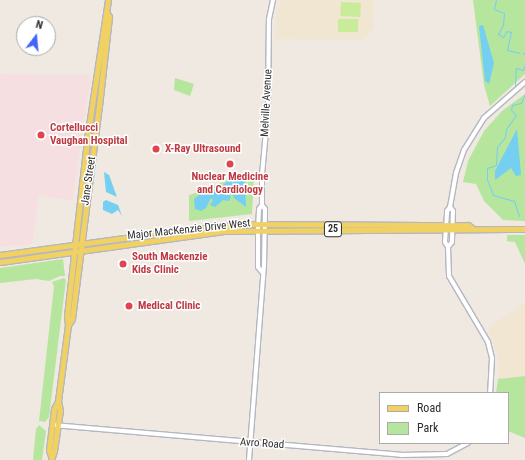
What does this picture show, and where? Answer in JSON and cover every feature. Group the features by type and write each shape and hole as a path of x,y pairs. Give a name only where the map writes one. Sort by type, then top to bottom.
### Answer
{"main road":[{"name":"Jane Street","path":"51,458 49,450 55,425 54,409 58,401 68,325 66,316 74,251 78,243 99,106 109,17 107,13 108,0"},
{"name":"Major MacKenzie Drive West","path":"0,255 78,243 211,226 258,223 262,227"},
{"name":"Major MacKenzie Drive West","path":"0,262 80,250 262,227 525,229"},
{"name":"Jane Street","path":"68,325 72,318 80,250 78,243"}],"street":[{"name":"Melville Avenue","path":"258,223 259,209 262,206 269,19 273,0"},
{"path":"490,392 491,352 481,327 449,276 448,247 445,242 445,228 447,211 450,207 459,164 468,141 484,118 525,82"},
{"name":"Melville Avenue","path":"249,460 262,272 262,227 265,209 262,206"},
{"path":"448,247 452,242 453,212 450,207"},
{"name":"Avro Road","path":"55,425 250,443 428,456 456,451 466,444"}],"shaded area":[{"path":"281,0 374,0 374,28 363,40 275,39 276,16"},
{"name":"Cortellucci Vaughan Hospital","path":"0,74 91,75 73,200 39,196 32,244 0,247"},
{"path":"525,303 525,376 498,379 498,359 488,328"}],"green space":[{"path":"473,0 525,0 525,74 490,106 484,85"},
{"path":"341,2 361,3 360,17 340,16"},
{"path":"338,19 358,19 358,32 338,32"},
{"path":"175,78 194,84 190,96 174,90"},
{"path":"525,94 525,221 503,220 484,201 476,184 463,182 468,161 484,131 502,111"},
{"path":"240,174 254,175 252,214 189,221 189,195 205,190"},
{"path":"507,235 525,235 525,264 515,242 507,241"},
{"path":"63,259 65,276 60,276 49,281 36,279 0,283 0,268"},
{"path":"64,278 66,280 49,417 45,422 39,421 54,286 52,282"},
{"path":"525,376 525,438 509,431 509,392 496,392 498,379"},
{"path":"39,425 46,431 42,460 33,460 36,429"}],"water":[{"path":"483,25 494,63 489,84 485,81 479,26"},
{"path":"517,129 521,175 516,176 511,168 495,180 495,171"},
{"path":"104,172 109,175 117,197 106,192"},
{"path":"231,178 243,179 245,182 246,207 234,198 230,189 228,190 231,197 229,201 223,200 215,207 210,205 213,200 211,198 206,208 201,211 195,209 194,199 200,194 220,188"},
{"path":"106,200 118,205 122,216 118,210 112,214 103,210 103,202"}],"waterway":[{"path":"496,0 494,9 504,13 503,25 498,34 503,37 507,31 511,32 507,50 520,53"},
{"path":"515,85 516,68 523,70 525,64"},
{"path":"519,216 514,201 493,195 487,179 487,168 496,165 497,147 505,137 506,129 516,115 511,110 512,105 521,103 525,94"}],"place":[{"name":"Cortellucci Vaughan Hospital","path":"41,135"},
{"name":"X-Ray Ultrasound","path":"156,149"},
{"name":"Nuclear Medicine and Cardiology","path":"230,164"},
{"name":"South Mackenzie Kids Clinic","path":"123,264"},
{"name":"Medical Clinic","path":"129,306"}]}
